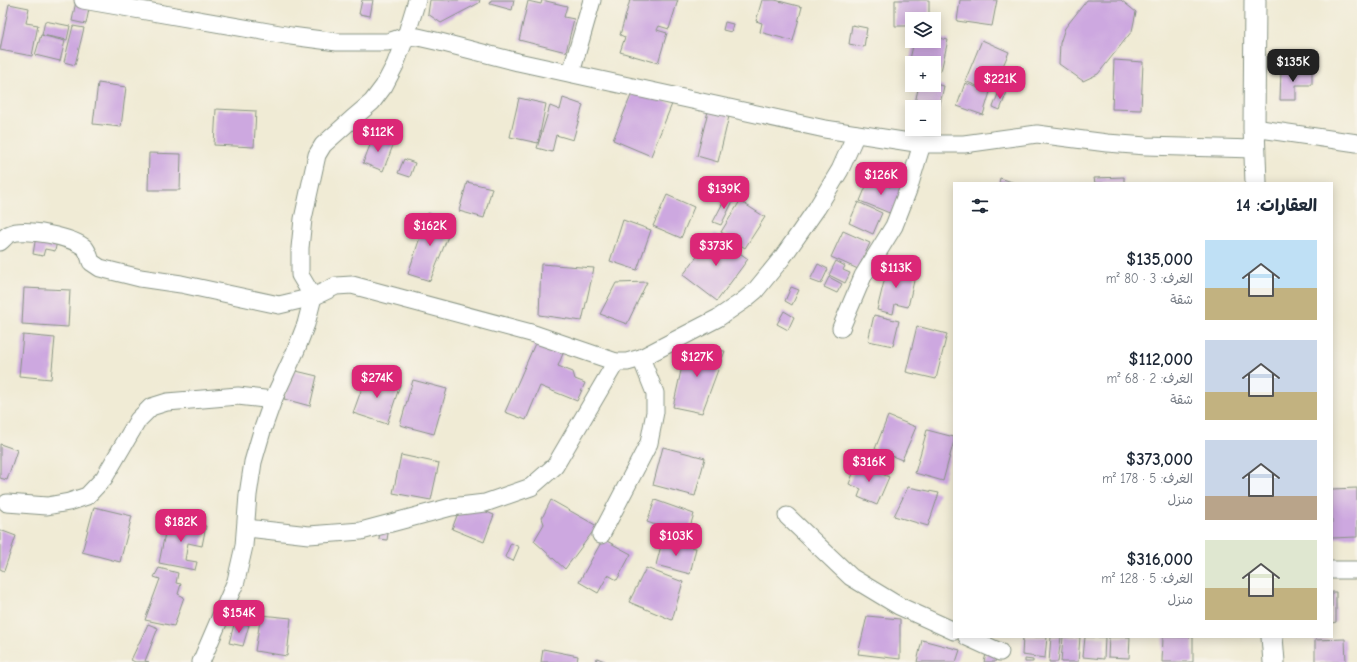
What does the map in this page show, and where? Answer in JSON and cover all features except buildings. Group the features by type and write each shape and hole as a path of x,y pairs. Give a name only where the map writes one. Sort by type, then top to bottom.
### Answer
{"street":[{"path":"83,0 290,36 337,42 388,42 406,36 440,42 518,62 825,130 922,144 964,144 1037,134 1107,143 1146,146 1254,149"},
{"path":"201,662 236,581 247,528 248,495 262,431 306,324 313,297 300,275 300,248 303,219 317,155 323,145 372,102 384,86 395,65 417,0"},
{"path":"571,73 592,0"},
{"path":"1255,0 1254,149 1256,182"},
{"path":"1254,128 1357,143"},
{"path":"0,242 10,234 33,231 64,238 85,248 90,256 91,262 100,268 140,278 181,284 279,305 313,297 336,286 352,285 531,333 616,362 627,362 641,358 718,318 743,301 754,291 782,258 817,208 840,170 856,134"},
{"path":"841,328 863,276 894,226 908,190 922,144"},
{"path":"602,535 649,443 655,412 655,393 641,358"},
{"path":"247,528 309,535 361,531 451,507 485,503 531,487 556,466 616,362"},
{"path":"7,503 46,506 69,502 87,496 104,478 138,420 151,407 167,402 238,396 274,400"},
{"path":"787,516 851,576 899,606 953,631"},
{"path":"1333,570 1357,570"},
{"path":"970,638 1000,650"},
{"path":"1272,638 1274,662"}]}
